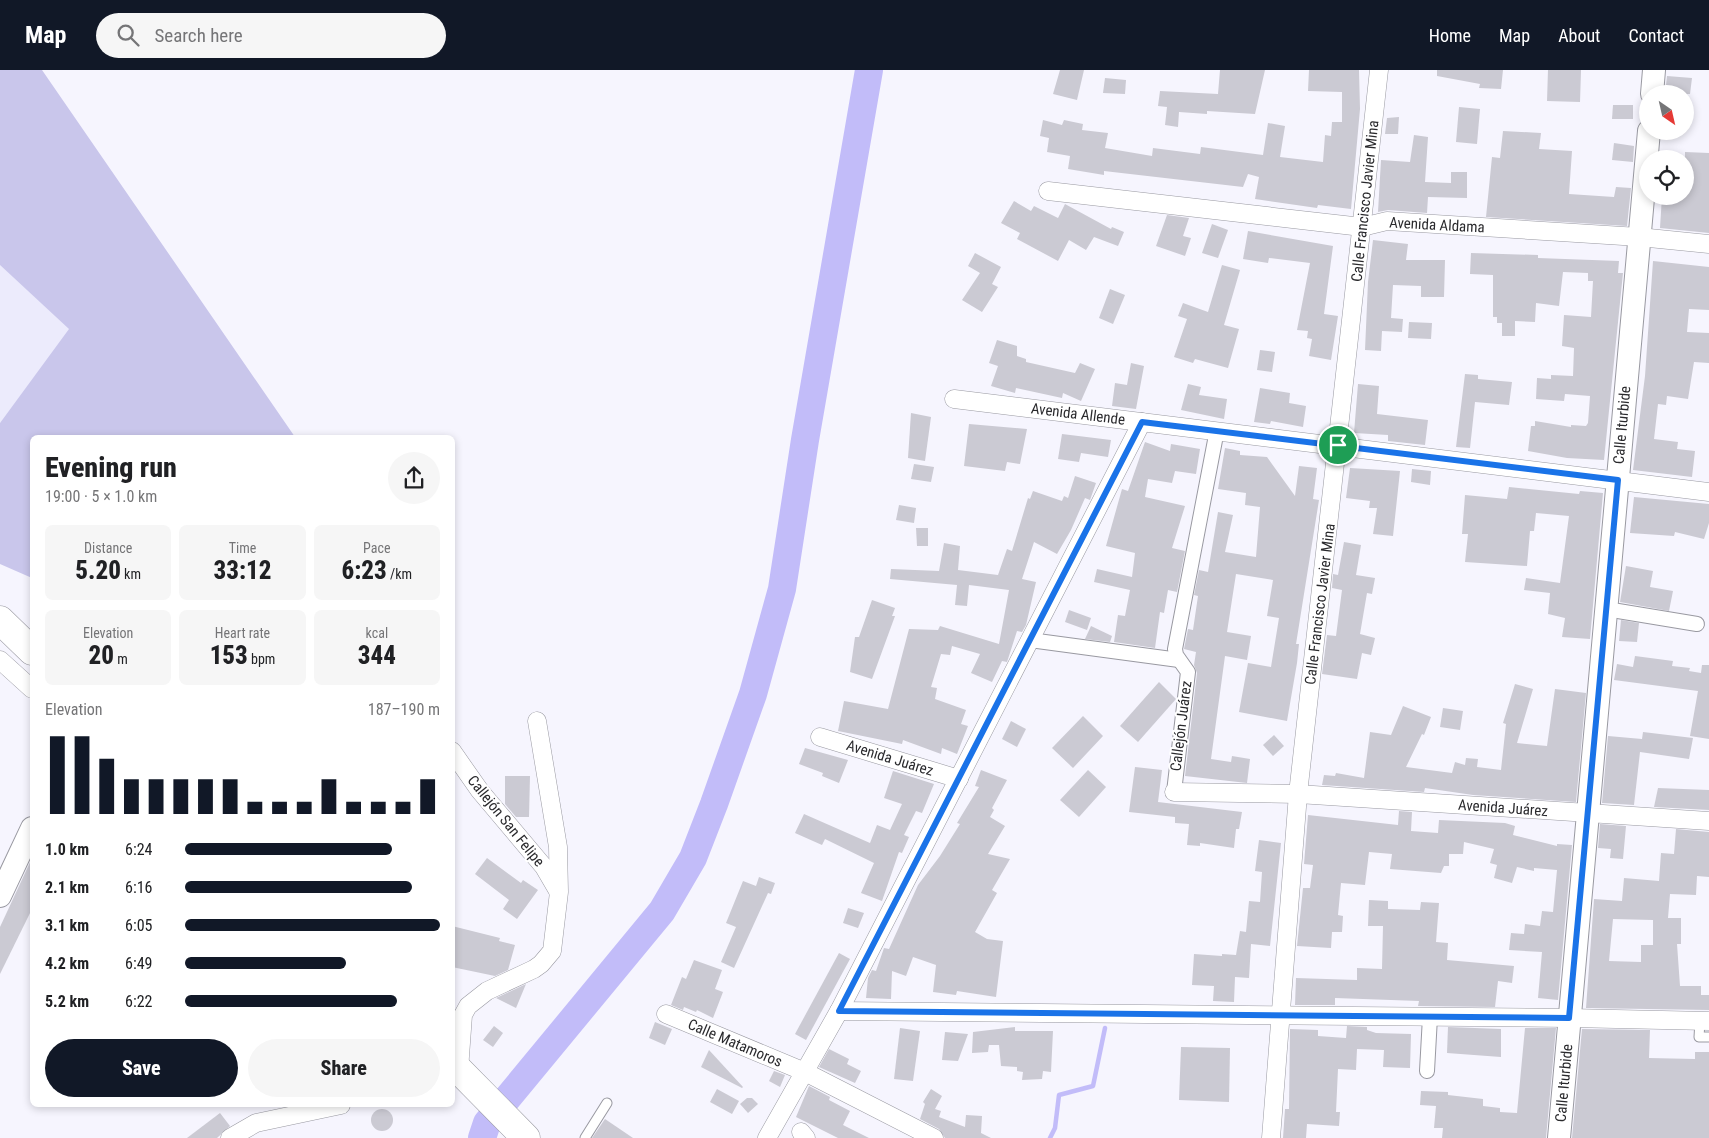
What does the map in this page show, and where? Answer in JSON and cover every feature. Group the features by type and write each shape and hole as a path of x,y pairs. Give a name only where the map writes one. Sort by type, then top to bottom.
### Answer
{"main road":[{"path":"0,620 30,649"},
{"path":"0,643 30,671"},
{"path":"459,1078 511,1138"},
{"path":"459,1078 526,1138"}],"street":[{"name":"Calle Francisco Javier Mina","path":"1271,1138 1298,794 1379,70"},
{"path":"1653,85 1654,70"},
{"name":"Calle Iturbide","path":"1559,1138 1648,140"},
{"name":"Avenida Aldama","path":"1048,191 1362,227 1387,221 1639,237 1709,244"},
{"name":"Avenida Allende","path":"954,399 1709,492"},
{"path":"767,1138 839,1011 1142,422"},
{"path":"1179,660 1176,649 1217,430"},
{"path":"1606,609 1697,624"},
{"name":"Callejón Juárez","path":"1030,640 1179,660 1188,672 1174,792 1298,794"},
{"path":"0,660 30,687"},
{"path":"459,1078 463,1015 468,1006 487,991 534,970 552,950 558,892 558,848 537,721"},
{"name":"Avenida Juárez","path":"820,737 959,779"},
{"name":"Callejón San Felipe","path":"455,756 480,791 544,867 558,892"},
{"name":"Avenida Juárez","path":"1298,794 1709,821"},
{"path":"0,896 30,832"},
{"path":"839,1011 1430,1016 1705,1021"},
{"name":"Calle Matamoros","path":"666,1014 804,1072 934,1138"},
{"path":"1427,1071 1430,1016"},
{"path":"230,1138 256,1123 332,1107"}],"lane":[{"path":"1705,1021 1699,1037 1709,1037"},
{"path":"585,1138 607,1104"}],"shaded area":[{"path":"0,70 42,70 294,435 30,435 30,577 0,564 0,423 69,329 0,265"},
{"path":"0,265 70,329 0,423"}],"building":[{"path":"1060,70 1084,70 1077,100 1053,94"},
{"path":"1220,70 1265,70 1255,114 1207,111 1207,114 1179,112 1178,127 1165,125 1167,107 1158,106 1160,91 1218,94"},
{"path":"1309,70 1359,70 1360,109 1351,209 1318,205 1317,208 1255,199 1259,177 1248,174 1243,187 1104,171 1104,175 1068,169 1070,156 1047,152 1049,138 1040,136 1043,120 1062,125 1064,120 1083,124 1082,130 1108,133 1105,148 1152,156 1153,148 1200,154 1201,147 1263,155 1268,123 1285,126 1280,157 1323,162 1325,135 1331,136 1332,122 1342,122 1342,92 1308,91"},
{"path":"1437,70 1503,70 1501,89 1479,88 1480,84 1437,76"},
{"path":"1548,70 1581,70 1580,102 1547,101"},
{"path":"1667,76 1692,78 1691,85 1666,85"},
{"path":"1105,78 1126,80 1125,94 1103,93"},
{"path":"1613,105 1633,105 1633,119 1612,119"},
{"path":"1459,107 1480,109 1477,144 1456,142"},
{"path":"1399,117 1398,134 1385,134 1387,118"},
{"path":"1503,131 1541,133 1539,149 1572,151 1569,194 1614,197 1616,187 1631,188 1627,226 1486,217 1492,157 1500,158"},
{"path":"1414,135 1428,137 1425,182 1451,183 1451,172 1467,172 1467,198 1428,197 1427,213 1388,210 1378,212 1381,160 1410,162"},
{"path":"1614,143 1634,146 1633,162 1612,160"},
{"path":"1694,152 1709,153 1709,233 1660,228 1661,205 1694,205"},
{"path":"1014,201 1031,211 1034,206 1058,218 1065,204 1111,229 1112,227 1124,232 1118,246 1094,237 1086,250 1069,240 1058,261 1017,239 1020,233 1001,223"},
{"path":"1167,215 1189,218 1183,236 1191,238 1185,256 1156,246"},
{"path":"1212,224 1228,230 1218,258 1202,253"},
{"path":"1248,231 1333,246 1324,314 1338,316 1331,360 1309,356 1312,339 1307,338 1308,331 1297,330 1310,263 1269,258 1268,263 1243,259"},
{"path":"1373,240 1408,244 1406,260 1445,260 1444,297 1421,297 1421,286 1393,285 1391,318 1403,319 1402,332 1382,331 1381,351 1365,350 1368,282"},
{"path":"975,253 1001,267 992,284 998,287 982,312 962,300 980,273 968,266"},
{"path":"1471,253 1538,255 1538,258 1619,261 1618,273 1623,273 1604,460 1567,458 1528,451 1531,426 1535,426 1535,421 1571,427 1571,425 1586,426 1588,423 1590,396 1565,394 1564,401 1536,399 1537,378 1551,379 1551,375 1573,376 1574,348 1562,346 1564,315 1591,317 1593,281 1588,281 1588,273 1563,272 1559,306 1536,303 1535,322 1515,321 1515,336 1502,336 1502,323 1497,323 1497,317 1493,317 1493,275 1470,274"},
{"path":"1653,261 1709,267 1709,310 1689,309 1687,332 1709,333 1709,363 1694,362 1688,399 1667,396 1666,405 1658,404 1654,439 1678,442 1677,449 1695,451 1692,477 1633,470 1645,376"},
{"path":"1222,265 1240,270 1224,325 1239,329 1228,368 1195,359 1193,363 1174,357 1187,319 1178,316 1183,303 1208,312"},
{"path":"1110,289 1125,295 1113,324 1099,318"},
{"path":"1409,322 1432,323 1431,339 1408,338"},
{"path":"997,340 1017,346 1017,356 1026,359 1026,362 1075,373 1080,363 1095,369 1081,401 1063,393 1062,398 1016,388 1015,393 991,386 998,366 989,363"},
{"path":"1260,350 1275,352 1272,372 1257,370"},
{"path":"1131,363 1144,366 1136,409 1112,406 1115,383 1127,385"},
{"path":"1465,374 1478,375 1478,379 1512,382 1509,405 1475,402 1470,448 1456,447"},
{"path":"1188,384 1201,387 1199,395 1227,399 1224,419 1181,410"},
{"path":"1358,384 1379,386 1377,414 1428,420 1425,445 1388,441 1388,435 1354,433"},
{"path":"1260,388 1290,393 1289,403 1306,406 1303,427 1271,421 1270,424 1254,422"},
{"path":"911,413 931,417 925,461 908,458"},
{"path":"969,424 1027,429 1020,464 1007,462 1005,471 964,466"},
{"path":"1062,434 1111,440 1108,457 1081,453 1079,462 1058,459"},
{"path":"1145,442 1170,451 1171,444 1200,449 1196,474 1175,471 1172,483 1148,479 1145,497 1185,506 1172,548 1185,551 1177,592 1168,590 1164,613 1160,612 1155,648 1114,642 1118,615 1125,616 1130,590 1094,582 1097,569 1132,577 1135,553 1106,546 1122,489 1128,491"},
{"path":"1225,448 1240,451 1240,455 1267,457 1295,496 1299,466 1317,468 1313,499 1319,500 1296,644 1299,644 1297,663 1287,721 1239,712 1248,663 1271,667 1279,618 1267,616 1273,580 1236,574 1227,632 1251,636 1247,660 1225,656 1211,759 1231,762 1232,756 1250,759 1247,783 1185,776 1197,673 1194,665 1196,652 1184,649 1188,629 1193,630 1198,596 1194,595 1199,570 1208,572 1218,512 1233,515 1225,552 1256,557 1260,507 1245,505 1246,493 1218,489"},
{"path":"914,464 934,467 931,482 911,479"},
{"path":"1350,468 1400,471 1393,536 1373,534 1377,508 1369,508 1370,501 1346,498"},
{"path":"1412,469 1431,471 1430,485 1411,482"},
{"path":"1075,476 1096,483 1090,500 1085,498 1071,530 1057,554 1034,542 1022,579 1036,582 1026,625 1022,632 1017,631 1007,662 1002,661 992,682 971,673 980,654 952,646 950,655 941,654 931,687 937,688 935,699 966,710 961,724 968,726 957,754 942,748 941,754 903,740 902,744 838,731 844,701 888,709 909,629 938,630 940,626 999,644 1009,590 969,585 967,606 955,605 957,585 890,579 891,569 939,571 944,543 960,546 958,570 998,575 1007,549 1012,551 1028,498 1030,499 1033,491 1062,501 1064,496 1068,498"},
{"path":"1509,487 1579,494 1580,491 1603,493 1590,639 1562,637 1565,618 1548,614 1550,593 1524,590 1526,578 1560,583 1569,516 1536,513 1534,531 1530,531 1527,566 1465,562 1468,534 1462,534 1465,495 1507,499"},
{"path":"1634,497 1709,504 1709,523 1704,539 1675,532 1674,536 1630,533"},
{"path":"899,505 916,508 914,523 896,520"},
{"path":"916,528 928,528 928,546 917,546"},
{"path":"1344,542 1361,545 1356,575 1375,578 1372,594 1367,593 1360,634 1375,638 1371,655 1362,653 1357,679 1322,674 1327,635 1336,636 1342,590 1332,588 1333,574 1338,575"},
{"path":"1626,566 1653,571 1650,587 1673,591 1669,611 1620,602"},
{"path":"872,600 895,608 892,616 895,616 872,679 850,672 855,637 859,637"},
{"path":"1069,610 1091,618 1087,630 1065,622"},
{"path":"1621,620 1639,623 1637,642 1619,641"},
{"path":"1091,626 1112,636 1110,642 1085,639"},
{"path":"1635,656 1673,661 1672,666 1690,668 1689,671 1701,673 1702,665 1709,665 1709,739 1690,736 1698,691 1614,680 1617,664 1633,667"},
{"path":"1159,682 1176,699 1138,742 1120,726"},
{"path":"1515,684 1533,689 1517,743 1547,746 1555,689 1586,693 1576,802 1473,795 1425,788 1424,792 1322,785 1324,775 1335,776 1336,773 1364,778 1370,732 1391,735 1403,706 1431,717 1424,735 1422,734 1406,767 1452,773 1455,762 1465,765 1466,758 1478,759 1477,767 1501,770 1506,724 1503,723"},
{"path":"1443,708 1463,711 1460,730 1440,727"},
{"path":"1083,716 1103,736 1073,768 1052,748"},
{"path":"1011,721 1026,729 1017,747 1002,739"},
{"path":"1643,732 1693,738 1689,759 1640,752 1634,805 1602,803 1608,736 1642,739"},
{"path":"1274,735 1284,746 1273,756 1263,745"},
{"path":"805,748 848,760 839,783 822,776 823,773 799,764"},
{"path":"1135,767 1162,770 1158,802 1242,812 1239,829 1236,829 1234,848 1200,843 1200,846 1187,845 1189,824 1175,823 1175,817 1129,812"},
{"path":"981,770 1007,780 992,808 994,810 990,817 1005,826 988,854 1010,859 992,890 997,893 975,932 987,939 1003,941 996,997 957,991 956,995 933,992 936,965 913,957 906,976 892,971 891,999 866,998 868,978 872,970 876,971 884,948 889,949 918,885 940,856 960,824 957,823 979,787 975,786"},
{"path":"1088,770 1106,787 1079,817 1060,800"},
{"path":"893,771 934,784 922,813 916,811 904,835 909,837 902,853 899,852 882,901 861,893 874,863 825,839 822,845 795,833 804,814 870,843 877,825 890,830 902,804 884,798"},
{"path":"505,776 530,776 529,817 516,817 505,804"},
{"path":"1658,788 1709,790 1709,810 1654,807"},
{"path":"1399,811 1412,812 1411,831 1438,833 1439,820 1505,823 1515,826 1513,835 1557,846 1557,844 1572,845 1558,1000 1538,998 1542,952 1509,950 1511,933 1524,934 1525,924 1540,926 1542,911 1553,912 1557,870 1534,868 1534,871 1517,867 1512,883 1494,878 1497,865 1490,863 1494,849 1464,842 1463,854 1449,854 1449,866 1444,866 1441,873 1390,869 1392,854 1369,852 1365,885 1341,883 1338,915 1343,916 1342,932 1332,932 1331,948 1297,946 1303,888 1310,888 1313,865 1304,864 1308,815 1398,825"},
{"path":"1600,824 1626,826 1623,859 1610,858 1611,849 1598,848"},
{"path":"1676,829 1709,832 1709,877 1697,876 1696,895 1670,894 1668,918 1681,918 1681,944 1677,944 1680,986 1701,986 1701,995 1709,995 1709,1010 1586,1008 1594,899 1622,901 1624,878 1659,881 1661,853 1674,854","holes":["1613,919 1653,920 1653,945 1641,945 1641,962 1609,961"]},
{"path":"1259,840 1281,843 1270,946 1251,944 1249,978 1235,977 1234,1002 1213,1001 1214,986 1192,985 1194,954 1236,955 1240,931 1246,932 1249,901 1260,902 1262,872 1255,871"},
{"path":"487,858 521,883 523,880 538,890 517,919 503,909 509,900 475,874"},
{"path":"30,862 30,913 0,974 0,927"},
{"path":"759,877 775,883 771,894 768,893 734,968 721,962 736,927 726,923 743,881 756,886"},
{"path":"1369,900 1388,901 1388,909 1420,910 1421,902 1439,903 1436,942 1448,943 1447,960 1514,966 1512,983 1498,981 1495,1007 1418,1006 1419,1001 1335,998 1335,1005 1295,1005 1296,978 1357,980 1357,968 1382,969 1383,926 1368,926"},
{"path":"848,908 864,913 858,928 843,923"},
{"path":"455,927 500,938 499,941 515,945 508,970 495,976 455,968"},
{"path":"839,953 850,959 806,1040 795,1034"},
{"path":"694,960 722,970 715,989 723,992 713,1018 697,1010 696,1012 684,1007 683,1010 671,1005 682,977 686,979"},
{"path":"526,984 516,1008 496,998"},
{"path":"655,1022 672,1029 665,1045 649,1038"},
{"path":"494,1026 503,1033 493,1047 483,1040"},
{"path":"1347,1026 1367,1027 1367,1030 1376,1033 1411,1034 1410,1068 1383,1067 1384,1050 1357,1049 1356,1070 1338,1069 1336,1112 1340,1112 1339,1126 1307,1124 1306,1138 1283,1138 1285,1109 1289,1109 1290,1029 1318,1030 1318,1036 1346,1038"},
{"path":"1015,1027 1015,1031 1053,1031 1051,1072 1043,1071 1042,1079 1022,1080 1023,1072 1017,1071 1017,1067 1001,1066 999,1045 989,1045 988,1052 972,1053 973,1032"},
{"path":"1448,1027 1501,1029 1501,1057 1447,1053"},
{"path":"900,1028 920,1031 913,1081 894,1079"},
{"path":"1525,1028 1556,1028 1546,1138 1442,1138 1443,1128 1434,1128 1436,1106 1420,1105 1421,1091 1448,1092 1448,1095 1483,1099 1483,1106 1500,1108 1500,1112 1517,1113"},
{"path":"1582,1029 1650,1030 1649,1058 1695,1059 1695,1052 1709,1052 1709,1138 1572,1138"},
{"path":"945,1032 968,1034 958,1061 942,1060"},
{"path":"1181,1047 1230,1048 1229,1102 1179,1100"},
{"path":"829,1049 849,1059 847,1064 861,1071 855,1083 819,1067"},
{"path":"709,1050 743,1087 742,1088 701,1067"},
{"path":"774,1071 785,1075 780,1087 769,1081"},
{"path":"809,1086 830,1097 829,1100 850,1111 843,1125 869,1138 838,1138 796,1117"},
{"path":"717,1089 739,1101 732,1114 710,1102"},
{"path":"931,1089 942,1096 935,1109 941,1111 939,1117 965,1127 966,1115 982,1116 981,1133 991,1138 945,1138 939,1129 920,1119 925,1104 923,1102"},
{"path":"747,1098 752,1098 758,1104 748,1113 740,1104"},
{"path":"382,1109 390,1112 393,1120 390,1128 382,1131 374,1128 371,1120 374,1112"},
{"path":"220,1113 230,1126 217,1138 187,1138"},
{"path":"605,1119 633,1138 592,1138"}],"waterway":[{"path":"482,1138 487,1123 662,911 693,858 714,804 753,694 782,589 805,440 869,70"},
{"path":"1050,1138 1055,1128 1059,1095 1093,1086 1105,1028"}],"route":[{"path":"1142,422 1338,445 1618,480 1569,1018 839,1011 1142,422"}]}
